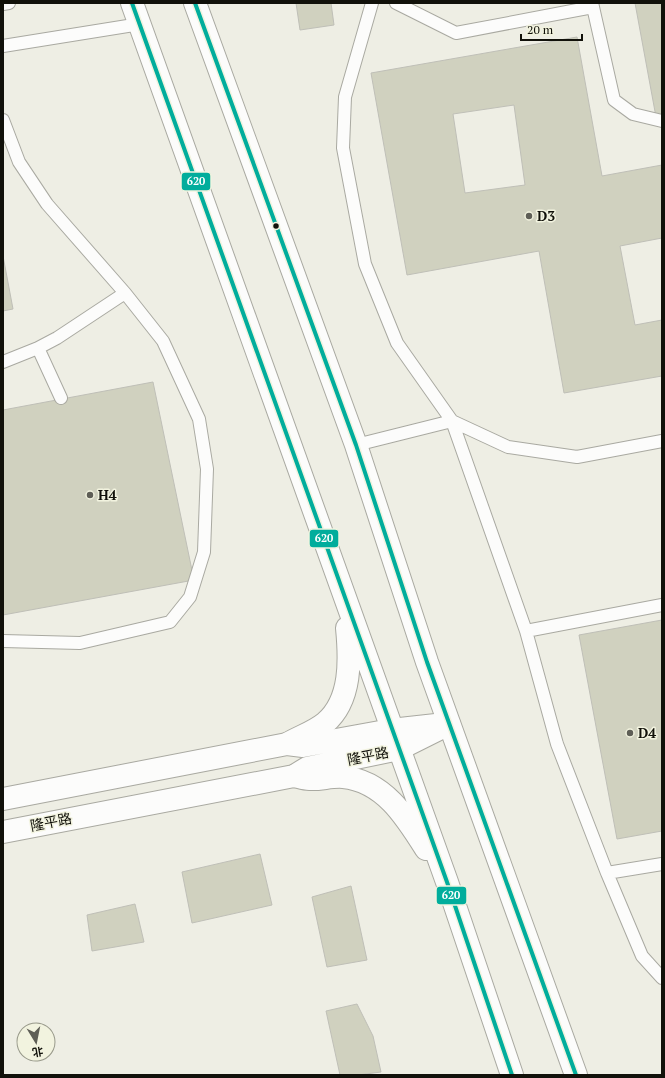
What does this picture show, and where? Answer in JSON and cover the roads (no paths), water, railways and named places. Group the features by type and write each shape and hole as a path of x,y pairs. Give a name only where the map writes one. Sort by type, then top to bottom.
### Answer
{"main road":[{"path":"132,3 447,882 512,1075"},
{"path":"195,3 356,445 449,724 576,1075"},
{"path":"287,744 326,722 342,699 346,688 349,655 344,597"},
{"name":"隆平路","path":"3,832 294,776 307,768 449,724"},
{"name":"隆平路","path":"3,799 287,744 303,746 395,740"},
{"path":"294,776 309,779 328,776 354,779 380,790 392,801 413,829 447,882"}],"lane":[{"path":"3,4 9,3"},
{"path":"372,3 345,97 343,148 365,264 397,343 452,421 526,631 557,744 607,873 642,956 662,978"},
{"path":"396,3 456,33 592,5 614,100 633,114 662,121"},
{"path":"3,46 140,24"},
{"path":"3,120 19,162 47,204 125,293 163,341 199,419 208,469 204,552 190,597 170,622 80,643 3,641"},
{"path":"3,362 38,348 57,338 125,293"},
{"path":"38,348 61,398"},
{"path":"356,445 452,421 508,447 576,456 662,442"},
{"path":"526,631 662,605"},
{"path":"607,873 662,864"}],"place":[{"name":"D3","path":"529,216"},
{"name":"H4","path":"90,495"},
{"name":"D4","path":"630,733"}]}
